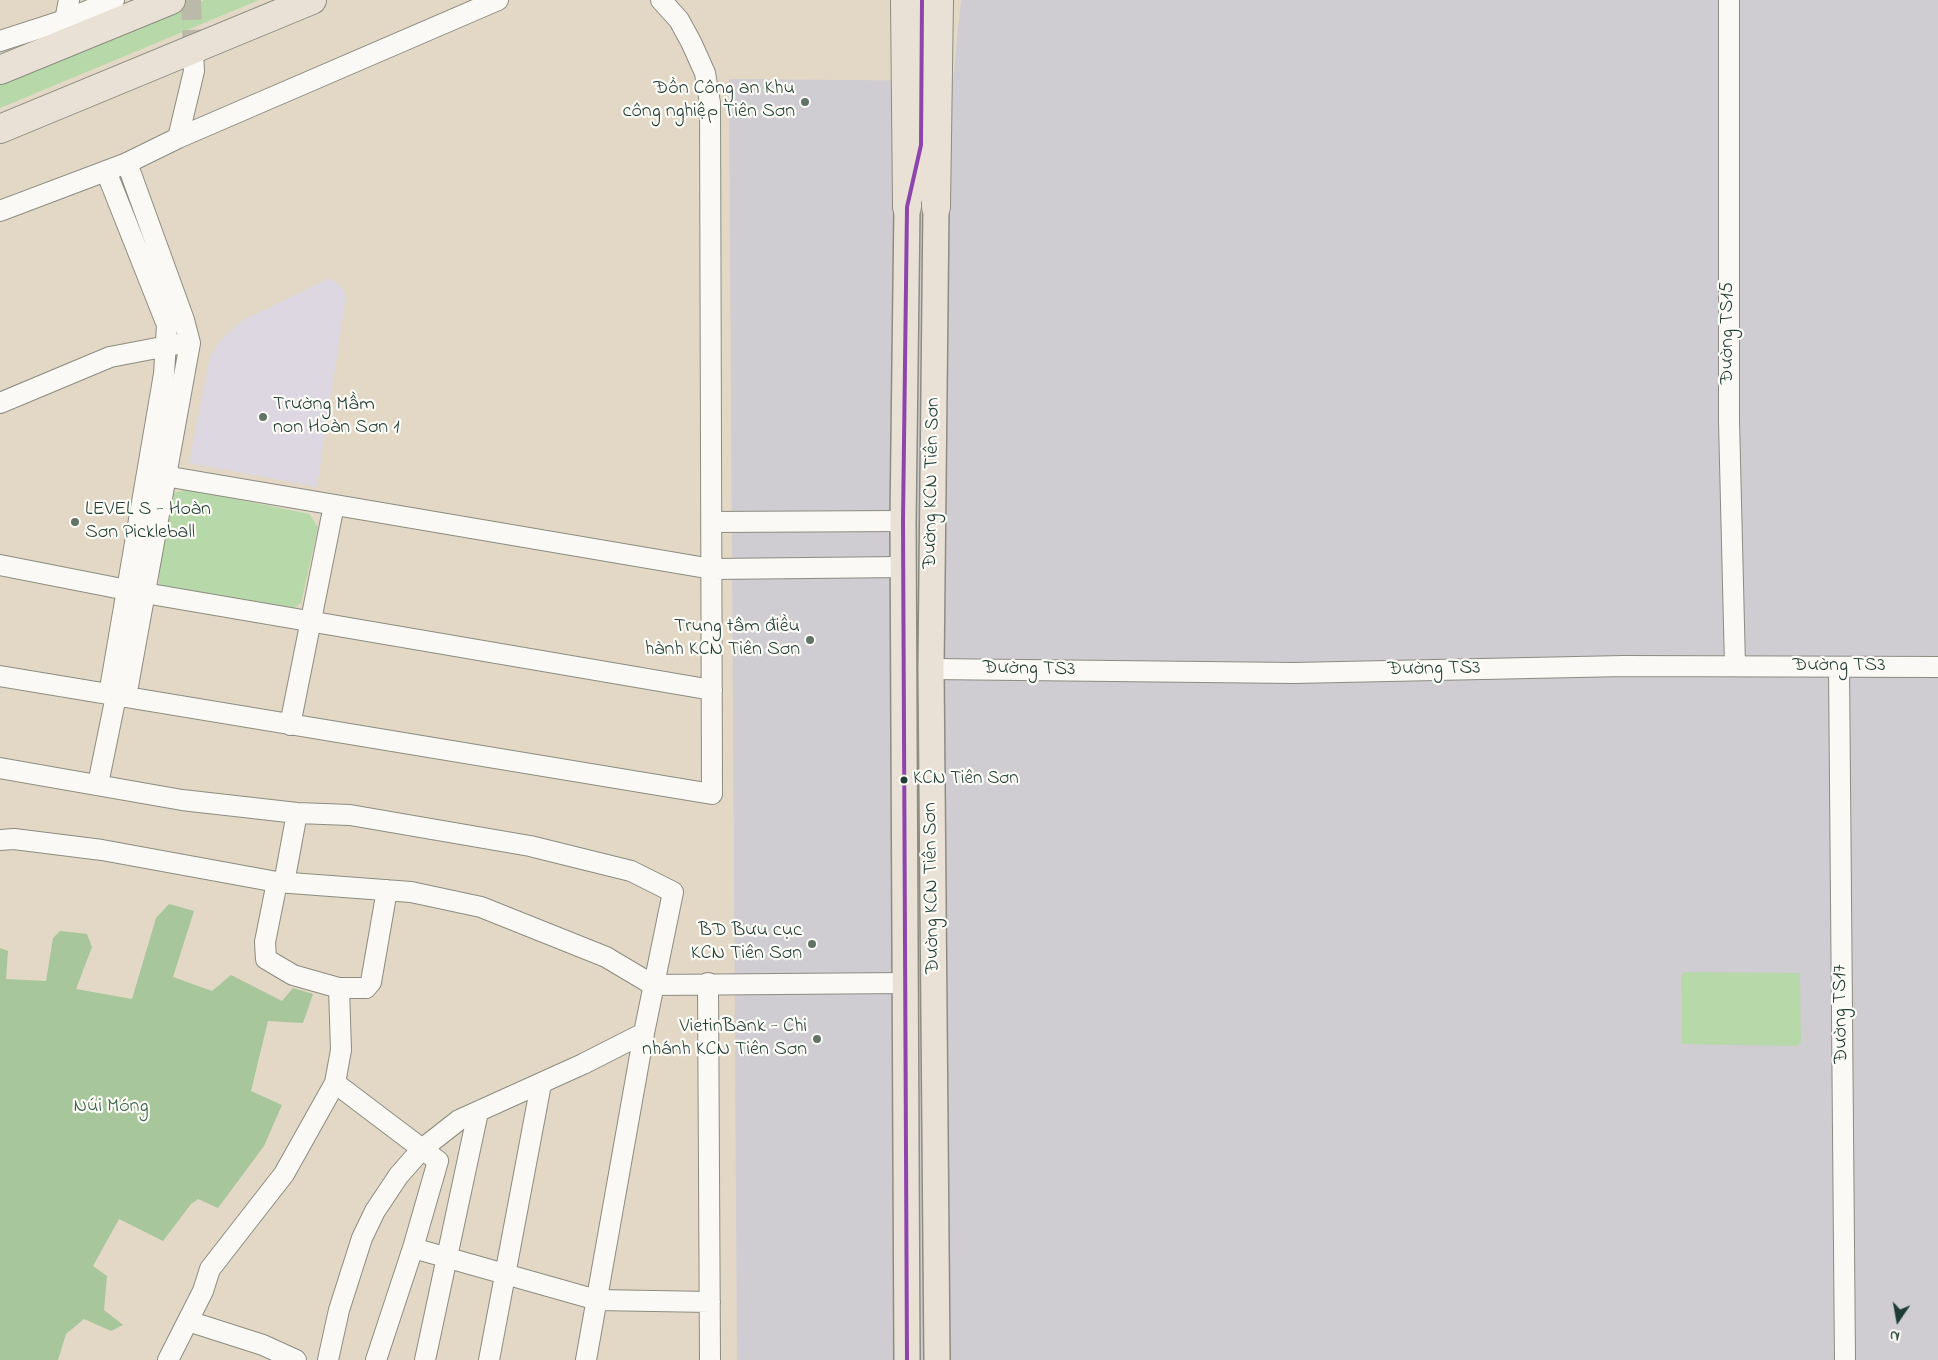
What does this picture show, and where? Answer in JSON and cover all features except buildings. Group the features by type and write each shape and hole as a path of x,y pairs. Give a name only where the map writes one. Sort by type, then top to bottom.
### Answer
{"highway":[{"path":"0,70 171,0"},
{"path":"0,129 312,0"},
{"path":"905,0 907,208"},
{"path":"936,206 938,0"}],"main road":[{"path":"921,145 922,0"},
{"name":"Đường KCN Tiên Sơn","path":"906,1360 903,521 907,208 921,145"},
{"name":"Đường KCN Tiên Sơn","path":"921,145 936,206 931,669 938,1360"},
{"path":"904,669 931,669"}],"street":[{"path":"65,20 69,0"},
{"path":"0,41 65,20 114,0"},
{"path":"0,211 128,163 178,138 498,0"},
{"path":"0,676 712,794 710,103 705,73 691,42 679,20 661,0"},
{"name":"Đường TS15","path":"1729,0 1729,421 1735,666"},
{"path":"178,138 194,71 193,52"},
{"path":"98,784 116,696 111,683 136,591 156,474 190,343 184,320 128,163"},
{"path":"106,171 167,325 156,474"},
{"path":"0,403 110,357 166,345 190,343"},
{"path":"156,474 712,569 903,567"},
{"path":"290,725 334,505"},
{"path":"712,522 903,521"},
{"path":"0,565 311,622 712,690"},
{"name":"Đường TS3","path":"931,669 1294,673 1735,666 1938,667"},
{"name":"Đường TS17","path":"1839,667 1845,1360"},
{"path":"0,768 182,800 297,813 350,815 530,846 640,875 673,892 644,1032 586,1360"},
{"path":"297,813 265,942 266,959 293,975 339,988 366,988 371,982 388,890"},
{"path":"0,840 14,839 102,850 281,882 411,892 481,907 606,957 653,985 708,983 905,983"},
{"path":"708,983 710,1360"},
{"path":"168,1360 202,1291 210,1269 284,1174 335,1083 341,1050 339,988"},
{"path":"328,1360 339,1310 362,1238 375,1211 398,1175 422,1149 458,1120 541,1084 644,1032"},
{"path":"335,1083 438,1161 414,1248 376,1360"},
{"path":"489,1360 541,1084"},
{"path":"425,1360 478,1112"},
{"path":"414,1248 597,1300 710,1302"},
{"path":"188,1321 263,1345 296,1360"}],"shaded area":[{"path":"961,0 1938,0 1938,1360 737,1360 729,79 953,81"},
{"name":"Trường Mầm non Hoàn Sơn 1","path":"330,278 343,288 346,296 317,487 189,463 210,357 221,340 241,321"}],"green space":[{"path":"205,0 259,0 0,108 0,84"},
{"path":"187,489 309,514 318,527 301,603 292,610 165,591 159,584 159,572 174,493"},
{"name":"Núi Móng","path":"169,904 194,911 173,977 212,991 231,975 282,1001 293,988 313,994 303,1023 268,1021 251,1091 282,1105 264,1146 218,1208 198,1199 191,1204 163,1241 119,1219 93,1266 107,1276 104,1310 123,1325 111,1331 84,1319 66,1334 58,1360 0,1360 0,948 8,951 6,979 46,981 53,938 60,931 87,934 92,947 76,989 132,999 156,918"},
{"path":"1685,972 1800,973 1801,1042 1797,1046 1682,1044 1681,975"}],"tunnel":[{"path":"191,0 193,53"}],"transit line":[{"path":"907,1360 903,521 907,207 921,145 922,0"}],"place":[{"name":"Đồn Công an Khu công nghiệp Tiên Sơn","path":"805,102"},
{"name":"Trường Mầm non Hoàn Sơn 1","path":"263,417"},
{"name":"LEVEL S - Hoàn Sơn Pickleball","path":"75,522"},
{"name":"Trung tâm điều hành KCN Tiên Sơn","path":"810,640"},
{"name":"KCN Tiên Sơn","path":"904,780"},
{"name":"BD Bưu cục KCN Tiên Sơn","path":"812,944"},
{"name":"VietinBank - Chi nhánh KCN Tiên Sơn","path":"817,1039"}]}
